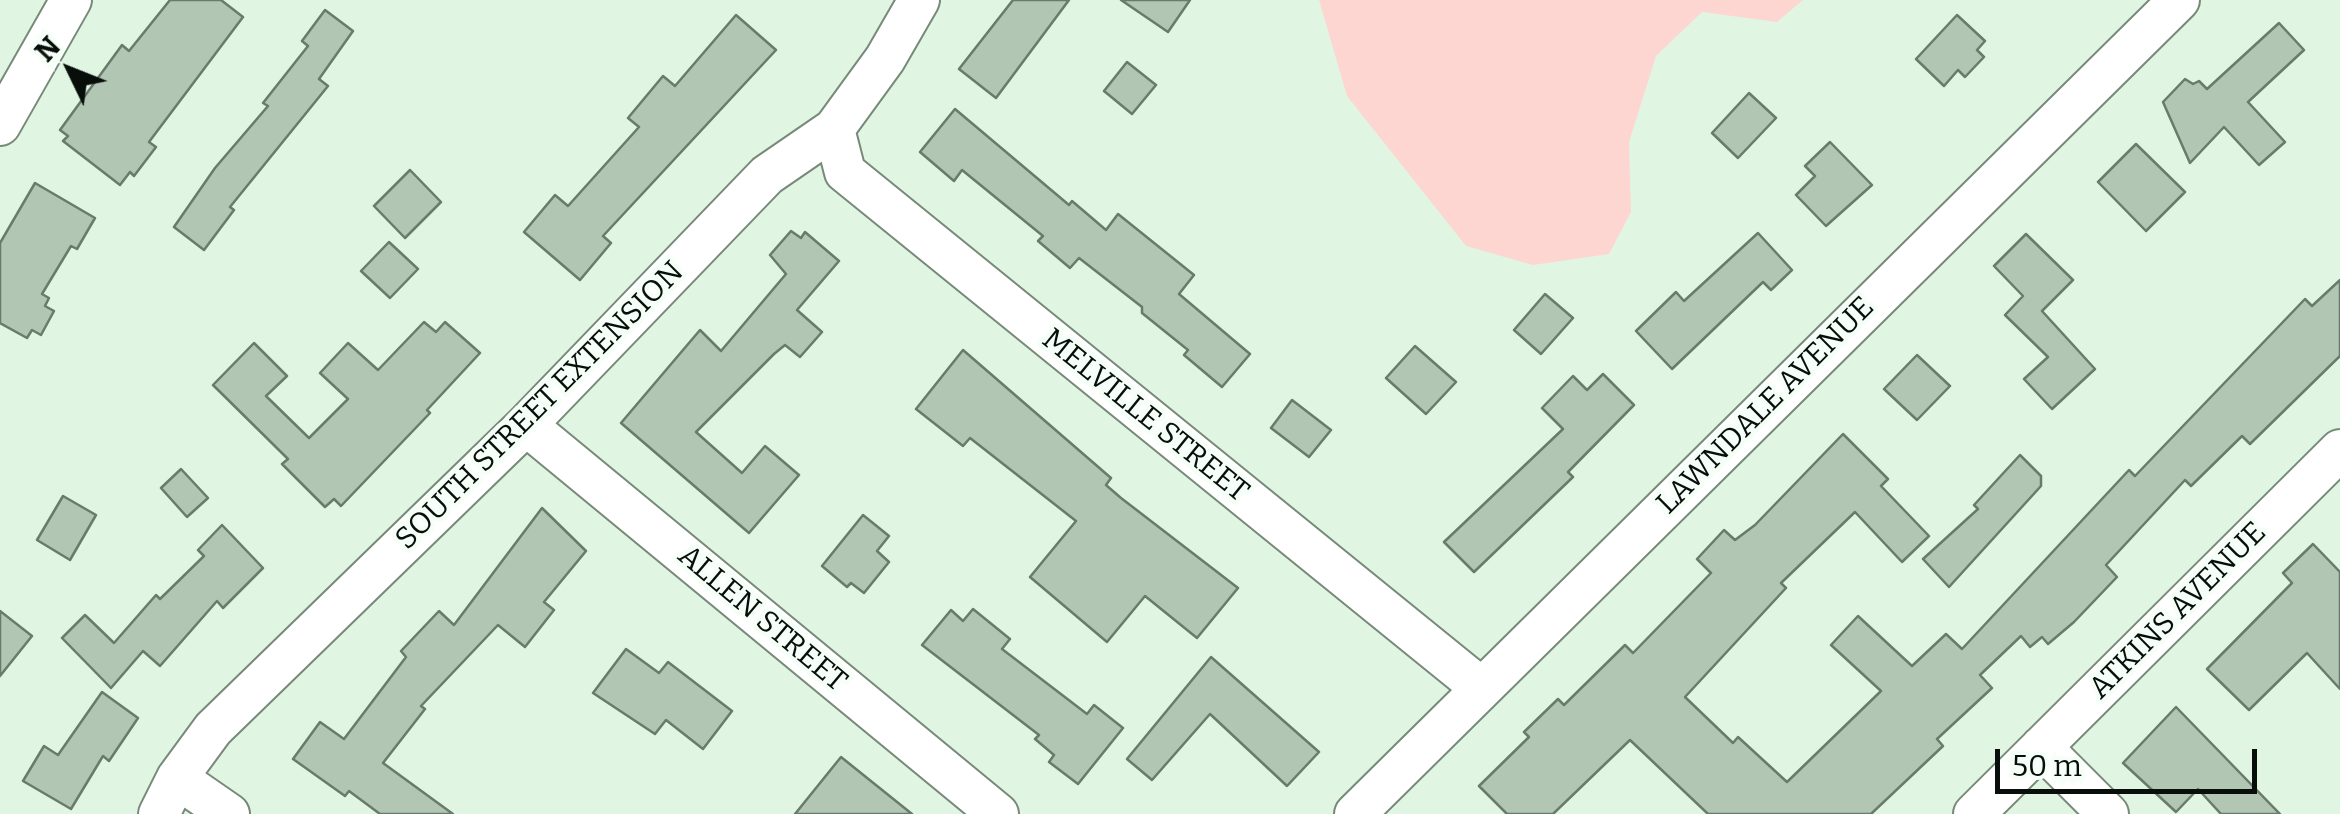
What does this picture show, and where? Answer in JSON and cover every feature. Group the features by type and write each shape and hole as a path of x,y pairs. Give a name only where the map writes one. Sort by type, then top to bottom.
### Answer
{"street":[{"path":"2,117 71,0"},
{"name":"SOUTH STREET EXTENSION","path":"168,796 213,729 526,425 767,176 834,129 886,59 919,0"},
{"name":"LAWNDALE AVENUE","path":"1356,814 1480,687 2179,0"},
{"name":"MELVILLE STREET","path":"834,129 845,172 1480,687"},
{"name":"ALLEN STREET","path":"526,425 955,800 998,814"},
{"name":"ATKINS AVENUE","path":"1974,814 2340,450"},
{"path":"2041,747 2108,814"},
{"path":"168,796 228,814"}],"shaded area":[{"path":"1319,0 1803,0 1777,22 1702,12 1656,56 1629,142 1631,212 1609,254 1533,265 1466,246 1347,96"}],"building":[{"path":"170,0 221,0 243,17 149,142 156,147 134,176 130,172 120,185 63,141 68,136 60,130 122,45 129,51"},
{"path":"1013,0 1069,0 996,98 959,69"},
{"path":"1121,0 1190,0 1168,32"},
{"path":"325,10 353,31 319,79 328,86 230,207 234,210 204,250 174,227 215,168 268,106 263,103 308,46 302,41"},
{"path":"736,15 776,50 603,236 611,243 580,280 524,232 555,195 568,206 639,127 628,118 663,76 675,86"},
{"path":"1957,15 1985,41 1977,50 1984,57 1965,77 1958,70 1944,86 1916,59"},
{"path":"2279,23 2304,50 2248,102 2285,142 2259,165 2224,127 2190,163 2163,102 2185,79 2193,84 2199,81 2207,89"},
{"path":"1127,62 1156,85 1132,114 1104,91"},
{"path":"1749,93 1776,118 1738,158 1712,133"},
{"path":"955,109 1069,205 1072,201 1106,230 1118,214 1194,275 1179,294 1250,354 1222,387 1184,355 1188,350 1142,313 1142,307 1079,258 1070,268 1038,241 1043,236 962,170 954,181 920,152"},
{"path":"1830,142 1872,185 1826,226 1796,195 1815,176 1805,166"},
{"path":"2136,144 2185,192 2146,231 2098,182"},
{"path":"410,170 441,202 405,238 374,206"},
{"path":"35,183 95,218 77,249 71,246 42,294 49,298 45,306 54,311 41,335 32,330 27,338 0,323 0,243"},
{"path":"791,231 801,238 805,232 839,261 797,310 822,332 800,357 785,345 696,432 742,473 765,446 799,475 749,533 621,423 700,330 721,351 786,274 770,255"},
{"path":"1758,233 1792,270 1771,290 1763,282 1672,369 1636,331 1676,292 1684,301"},
{"path":"2026,234 2073,280 2042,311 2095,369 2052,409 2024,379 2048,357 2005,315 2023,296 1994,266"},
{"path":"389,242 418,269 390,298 361,271"},
{"path":"2340,280 2340,356 2250,444 2242,436 2191,486 2185,480 2106,565 2117,577 2074,622 2048,644 2042,637 2030,647 2021,636 1980,675 1992,688 1937,739 1943,746 1871,814 1708,814 1630,740 1553,814 1507,814 1479,786 1529,737 1524,732 1558,699 1564,705 1625,645 1633,653 1711,573 1697,559 1724,530 1735,540 1755,525 1843,434 1888,479 1881,486 1929,536 1902,562 1855,512 1781,583 1786,588 1685,697 1733,743 1738,737 1787,782 1881,691 1831,645 1858,616 1912,666 1946,634 1962,649 2129,470 2135,476 2305,299 2312,306"},
{"path":"1545,294 1573,318 1541,354 1514,330"},
{"path":"424,322 436,332 445,322 480,353 427,410 430,413 341,506 334,499 325,507 282,464 288,459 213,385 254,343 287,376 266,396 309,438 348,399 320,373 348,343 378,370"},
{"path":"1415,346 1456,382 1426,414 1386,378"},
{"path":"963,350 1111,478 1106,485 1121,498 1238,588 1197,638 1145,596 1107,642 1030,577 1076,521 970,438 963,446 916,409"},
{"path":"1917,355 1950,386 1917,420 1884,389"},
{"path":"1603,374 1634,405 1568,472 1573,477 1474,572 1444,542 1563,429 1542,408 1573,376 1587,390"},
{"path":"1292,400 1331,430 1309,457 1271,428"},
{"path":"2020,455 2041,476 2041,486 1949,587 1923,559 1978,509 1974,505"},
{"path":"181,469 208,498 187,517 161,488"},
{"path":"63,496 96,515 70,560 37,540"},
{"path":"542,508 586,551 544,602 554,610 525,647 498,625 421,706 425,709 383,763 453,814 380,814 349,791 345,796 293,759 320,722 344,739 406,657 401,651 439,611 454,625"},
{"path":"863,515 889,536 877,551 889,562 864,593 851,583 847,587 822,566"},
{"path":"222,525 263,568 223,608 217,601 160,666 143,651 111,688 62,638 85,615 114,643 156,595 160,599 204,556 198,550"},
{"path":"2313,544 2340,572 2340,689 2307,653 2249,710 2207,669 2292,583 2283,573"},
{"path":"973,609 1010,639 1002,649 1087,714 1094,705 1123,728 1078,784 1049,762 1054,755 1035,739 1039,735 922,645 951,610 963,621"},
{"path":"0,611 32,636 0,676"},
{"path":"626,649 659,673 668,662 732,711 703,749 666,720 655,734 593,693"},
{"path":"1211,657 1319,752 1287,786 1210,714 1152,780 1127,759"},
{"path":"102,692 138,718 109,761 103,756 71,809 23,781 44,746 58,755"},
{"path":"2176,707 2280,814 2221,814 2198,789 2176,812 2123,763"},
{"path":"841,757 912,814 795,814"}]}
